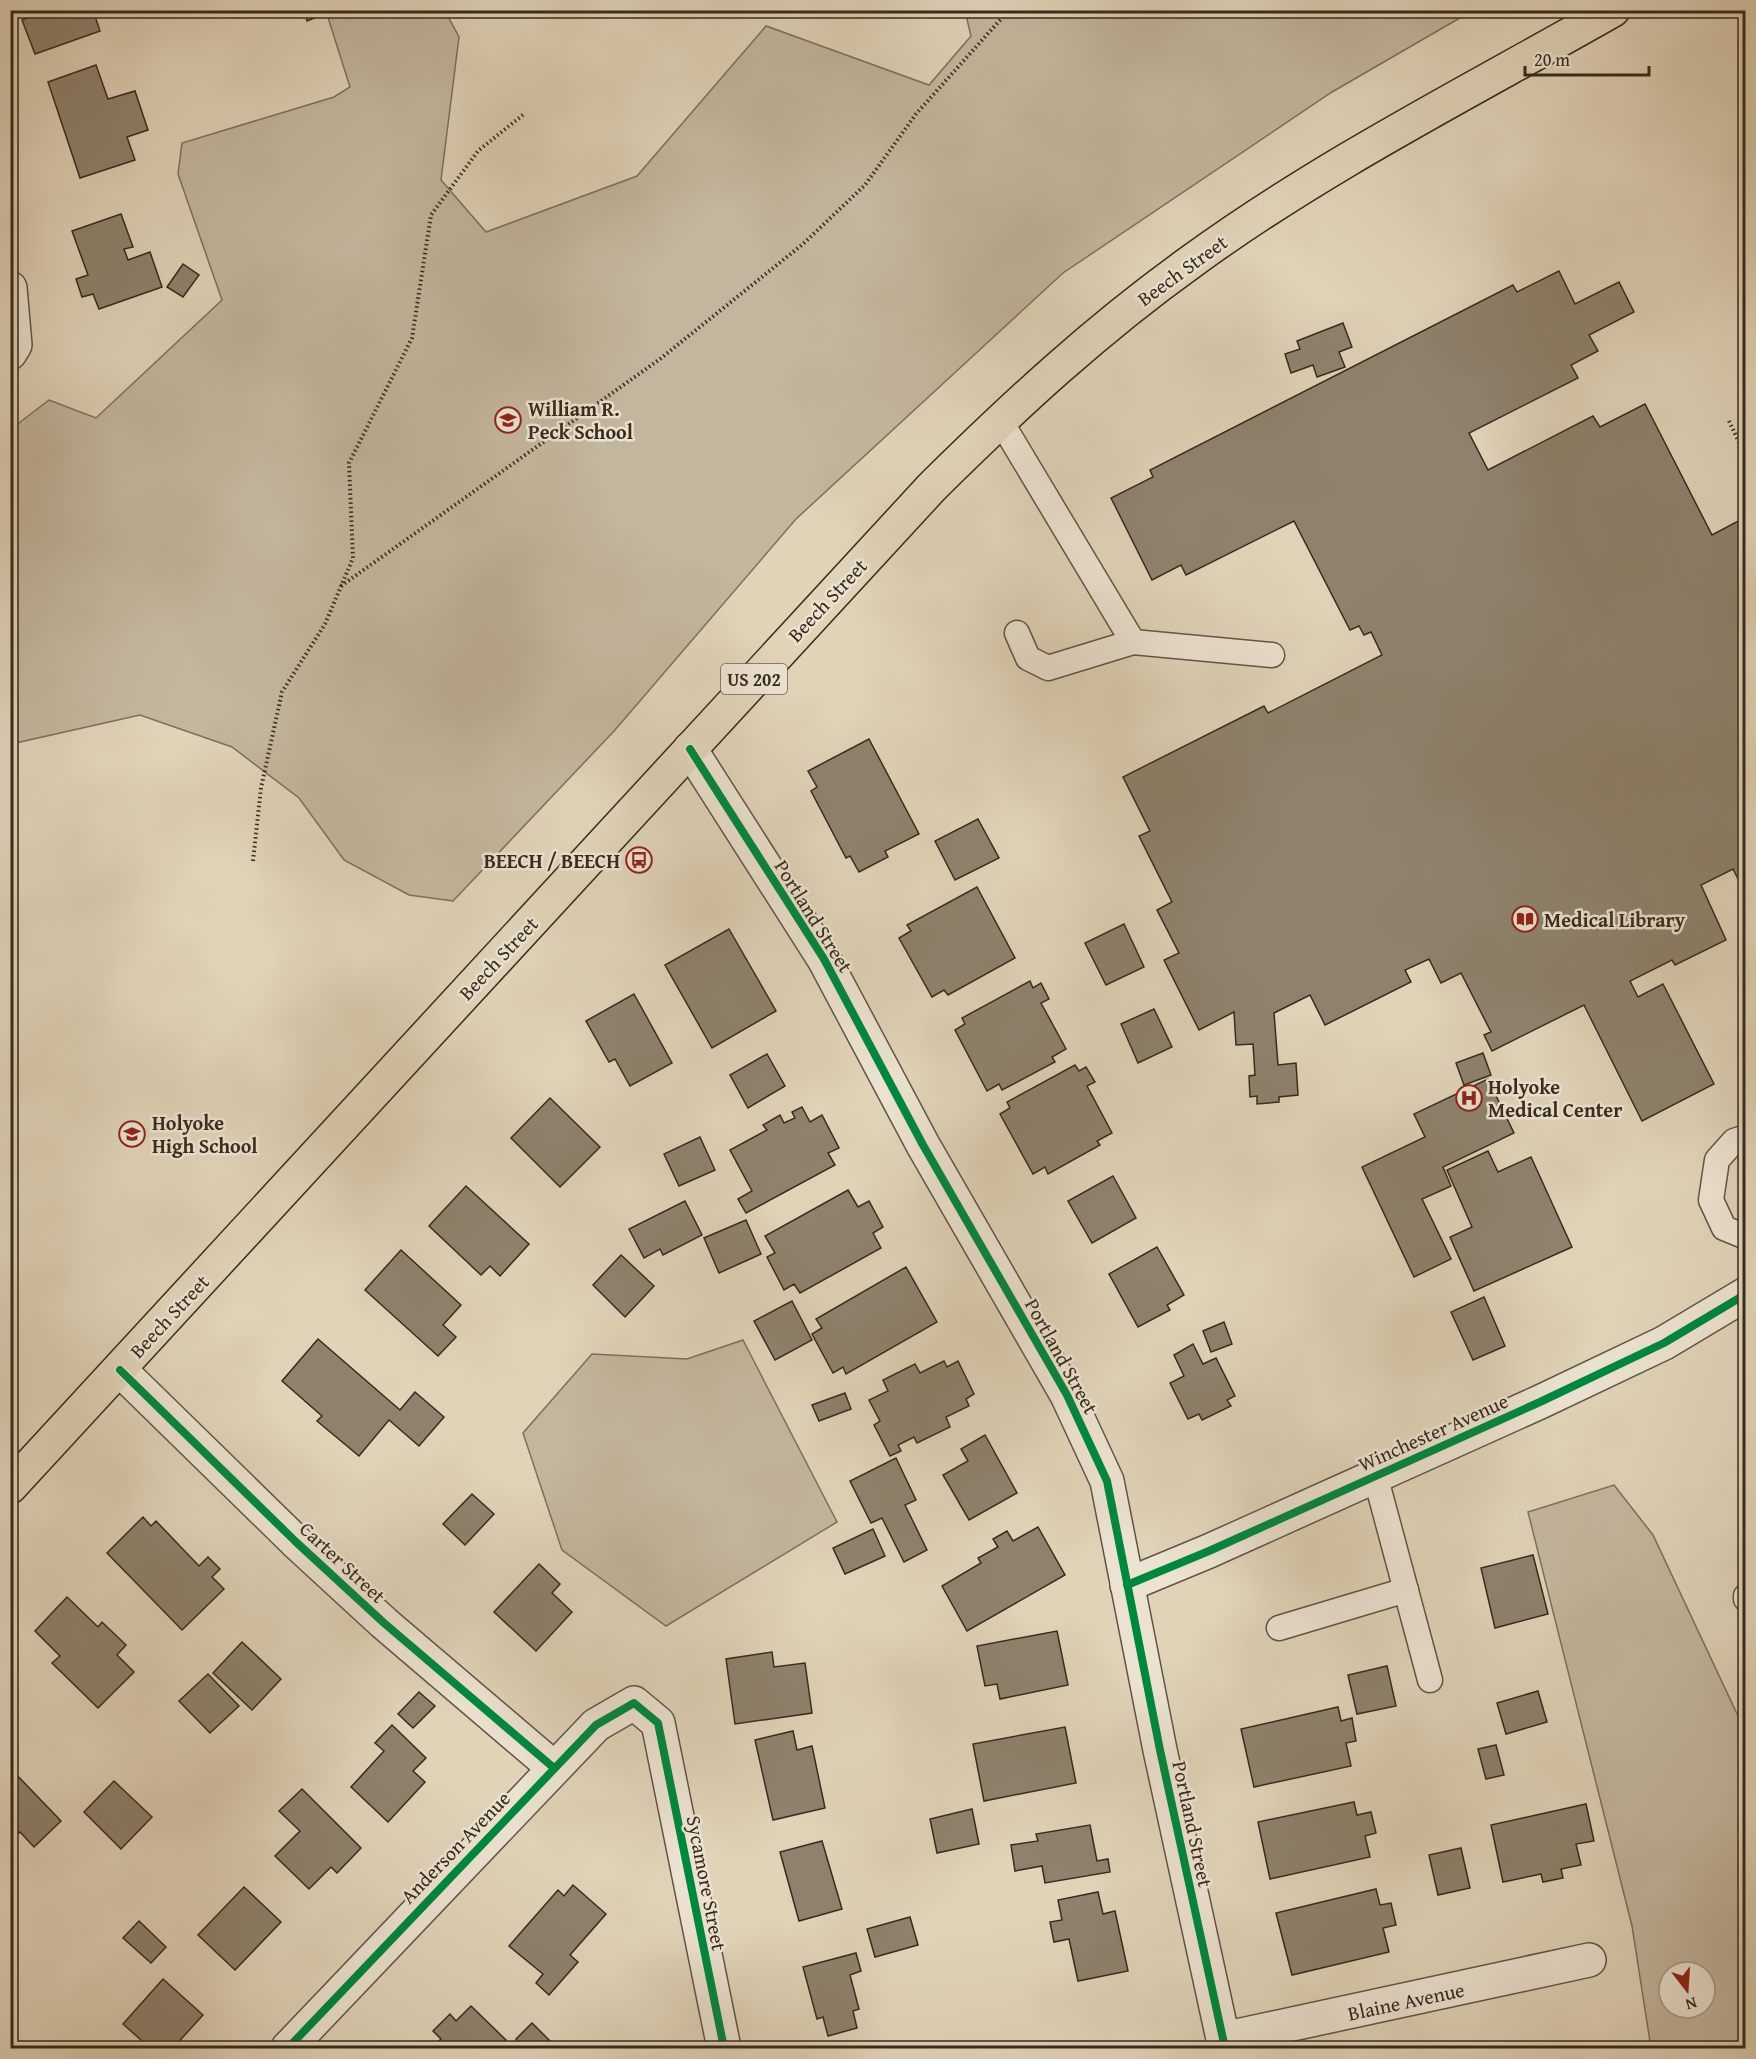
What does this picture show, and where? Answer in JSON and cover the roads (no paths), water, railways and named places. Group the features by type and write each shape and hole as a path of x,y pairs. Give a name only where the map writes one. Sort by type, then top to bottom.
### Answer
{"main road":[{"name":"Beech Street","path":"10,1487 932,487 1000,420 1085,344 1192,260 1328,171 1613,10"}],"street":[{"path":"10,288 15,345 10,353"},
{"name":"Portland Street","path":"690,748 824,959 923,1145 1067,1395 1107,1481 1224,2044"},
{"name":"Winchester Avenue","path":"1127,1585 1209,1551 1540,1402 1664,1343 1746,1294"},
{"name":"Carter Street","path":"120,1370 305,1550 384,1623 554,1768"},
{"name":"Anderson Avenue","path":"288,2049 596,1725 634,1703 658,1723"},
{"name":"Sycamore Street","path":"658,1723 724,2049"},
{"name":"Blaine Avenue","path":"1224,2044 1589,1960"}],"lane":[{"path":"1000,420 1133,642"},
{"path":"1017,633 1028,658 1048,668 1133,642 1272,655"},
{"path":"1746,1137 1734,1141 1717,1160 1711,1200 1724,1228 1746,1237"},
{"path":"1375,1475 1430,1680"},
{"path":"1279,1628 1406,1590"}],"place":[{"name":"William R. Peck School","path":"508,420"},
{"name":"BEECH / BEECH","path":"639,860"},
{"name":"Medical Library","path":"1525,919"},
{"name":"Holyoke Medical Center","path":"1469,1098"},
{"name":"Holyoke High School","path":"132,1134"}]}
